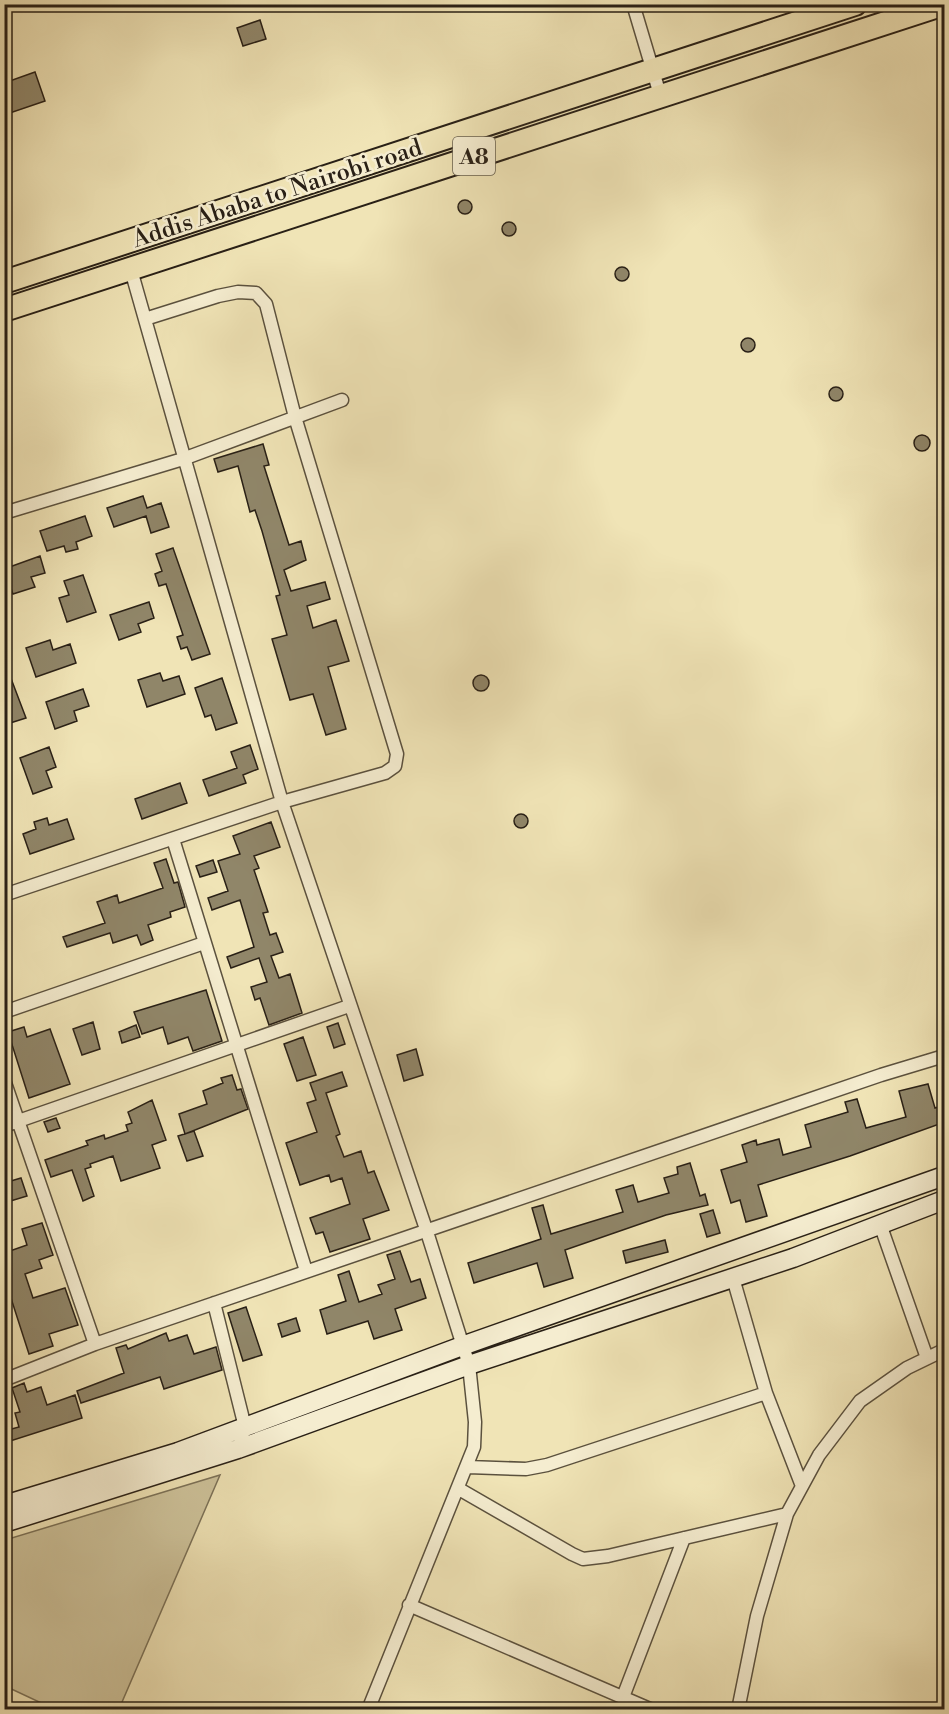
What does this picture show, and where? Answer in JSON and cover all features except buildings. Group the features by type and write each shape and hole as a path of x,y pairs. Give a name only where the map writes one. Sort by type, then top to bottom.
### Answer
{"highway":[{"name":"Addis Ababa to Nairobi road","path":"4,282 855,4"},
{"name":"Addis Ababa to Nairobi road","path":"4,310 505,146 662,98 944,4"}],"main road":[{"path":"4,1505 178,1452 462,1346 945,1176"},
{"path":"4,1523 238,1449 469,1365 733,1278 945,1200"}],"street":[{"path":"633,4 652,72 662,98"},
{"path":"131,270 282,802 427,1232 469,1365 475,1422 474,1447 468,1467 409,1605 368,1710"},
{"path":"4,894 173,840 282,802 385,773 395,766 397,754 295,417 266,304 256,293 238,292 145,319"},
{"path":"4,513 183,459 342,400"},
{"path":"173,840 204,943 239,1046 306,1271"},
{"path":"4,1011 204,943"},
{"path":"4,1126 349,1006"},
{"path":"4,1380 95,1344 306,1271 427,1232 881,1075 945,1056"},
{"path":"4,1080 95,1344"},
{"path":"880,1224 927,1359"},
{"path":"733,1278 766,1394 802,1486"},
{"path":"214,1303 245,1427 238,1449"},
{"path":"738,1710 757,1616 787,1514 819,1455 860,1401 907,1368 945,1350"},
{"path":"468,1467 526,1469 548,1465 766,1394"},
{"path":"459,1489 583,1559 608,1556 787,1514"},
{"path":"623,1697 684,1538"},
{"path":"409,1605 652,1710"}],"shaded area":[{"path":"220,1475 119,1709 54,1709 5,1686 5,1540"}]}
